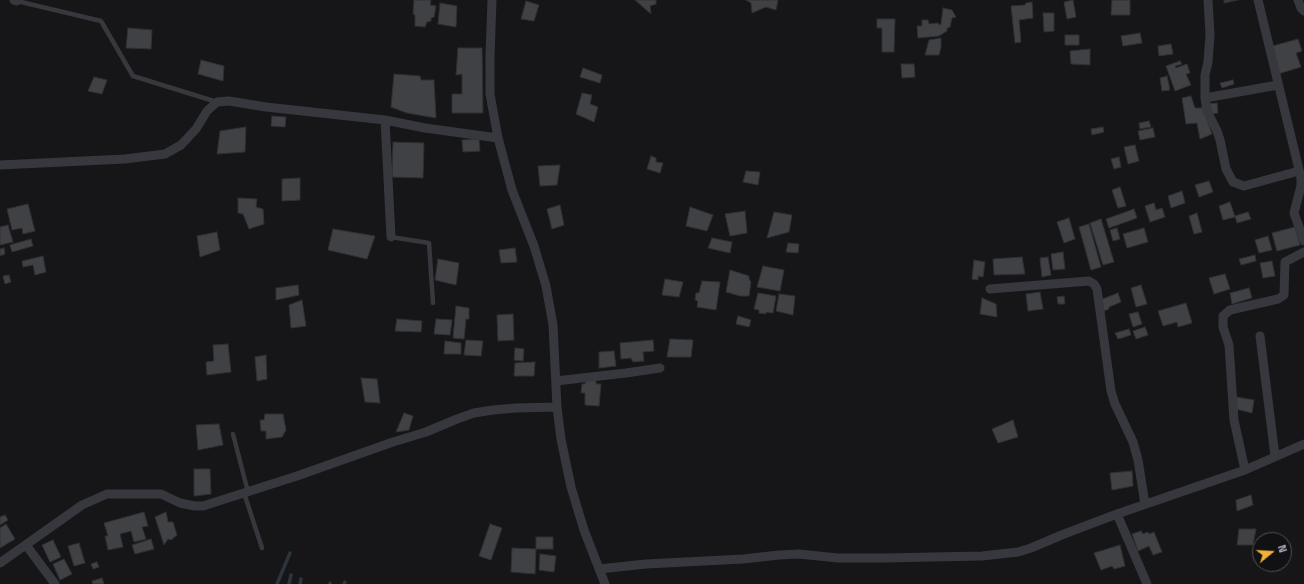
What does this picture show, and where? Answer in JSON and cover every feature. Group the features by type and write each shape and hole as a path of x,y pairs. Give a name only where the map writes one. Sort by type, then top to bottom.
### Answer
{"street":[{"path":"492,0 490,94 498,138 512,190 534,246 546,286 553,325 557,407 561,439 571,487 584,530 606,584"},
{"path":"1208,0 1210,35 1208,62 1205,75 1205,98 1207,111 1217,131 1226,169 1233,182 1244,186 1301,178"},
{"path":"1258,0 1301,178 1304,198"},
{"path":"1298,0 1304,11"},
{"path":"1205,98 1278,86"},
{"path":"0,165 125,159 165,154 181,145 196,129 207,111 217,102 229,101 266,107 385,120 425,128 498,138"},
{"path":"385,120 391,237"},
{"path":"1301,178 1294,213 1304,241"},
{"path":"1245,470 1234,420 1229,345 1223,327 1223,316 1230,310 1278,299 1284,295 1285,262 1304,252"},
{"path":"990,289 1089,281 1094,284 1097,289 1111,391 1115,404 1133,442 1138,460 1145,504"},
{"path":"1260,336 1275,456"},
{"path":"556,381 660,368"},
{"path":"0,563 82,505 107,494 160,494 180,503 203,506 246,493 426,432 474,413 516,408 557,407"},
{"path":"599,569 646,564 743,559 799,554 838,558 1001,555 1031,548 1117,514 1245,470 1304,444"},
{"path":"1117,514 1147,584"},
{"path":"26,545 55,584"}],"lane":[{"path":"15,1 101,21 132,76 217,102"},
{"path":"391,237 429,243 433,303"},
{"path":"233,434 246,493 262,548"}],"building":[{"path":"414,0 431,0 430,5 436,6 434,17 431,18 431,21 427,22 425,27 415,26 415,15 413,14"},
{"path":"635,0 656,0 656,4 650,6 651,14"},
{"path":"746,0 778,0 776,10 766,7 752,13 751,3"},
{"path":"1073,0 1076,17 1067,19 1064,2"},
{"path":"1112,0 1130,0 1130,15 1111,15"},
{"path":"1224,0 1238,0 1224,3"},
{"path":"526,1 539,5 534,21 521,19"},
{"path":"1032,2 1033,18 1019,20 1021,42 1015,43 1011,6 1025,5 1026,3"},
{"path":"440,3 457,6 456,27 438,24"},
{"path":"943,8 952,10 956,17 952,18 950,27 947,28 947,31 939,36 918,38 917,26 922,26 922,20 928,20 929,24 941,24"},
{"path":"1043,13 1054,13 1054,31 1044,32"},
{"path":"877,19 895,19 894,52 882,52 882,28 877,28"},
{"path":"128,28 152,30 151,49 126,48"},
{"path":"1140,33 1142,43 1123,46 1121,36"},
{"path":"1065,35 1079,35 1079,45 1065,45"},
{"path":"941,38 939,55 925,55 929,40"},
{"path":"1298,39 1302,51 1296,53 1301,67 1278,74 1269,47"},
{"path":"1171,44 1173,54 1159,56 1158,46"},
{"path":"458,48 482,48 483,113 452,113 452,94 462,94 462,74 456,75"},
{"path":"1090,49 1090,65 1071,64 1070,51"},
{"path":"201,60 224,66 223,81 198,74"},
{"path":"1180,61 1182,64 1175,66 1176,68 1187,64 1190,73 1186,74 1191,85 1175,91 1166,66"},
{"path":"901,64 914,64 915,77 902,78"},
{"path":"583,68 602,75 600,83 580,77"},
{"path":"394,74 420,76 421,80 434,80 436,118 407,113 391,107"},
{"path":"1167,76 1170,90 1162,91 1160,78"},
{"path":"94,77 107,80 102,94 88,91"},
{"path":"1233,80 1234,84 1222,88 1220,83"},
{"path":"582,93 592,95 590,104 598,107 594,122 576,114"},
{"path":"1191,96 1195,108 1203,108 1212,134 1200,139 1197,123 1186,124 1182,98"},
{"path":"1217,103 1218,113 1209,114 1208,104"},
{"path":"272,116 286,117 285,127 271,126"},
{"path":"1149,121 1151,127 1140,129 1139,123"},
{"path":"246,127 245,152 217,154 220,131"},
{"path":"1103,127 1104,132 1092,135 1091,129"},
{"path":"1153,128 1155,137 1140,140 1138,131"},
{"path":"479,139 480,151 463,152 462,140"},
{"path":"393,142 424,143 423,178 392,177"},
{"path":"1135,145 1139,161 1128,164 1124,147"},
{"path":"651,156 656,158 656,162 663,163 660,173 647,169"},
{"path":"1119,157 1121,167 1114,169 1111,159"},
{"path":"560,165 557,185 540,186 538,166"},
{"path":"746,171 760,172 758,185 743,182"},
{"path":"300,178 300,200 282,201 282,179"},
{"path":"1209,181 1213,192 1199,197 1195,185"},
{"path":"1120,187 1126,206 1118,208 1112,190"},
{"path":"1182,191 1185,203 1171,208 1168,196"},
{"path":"238,198 257,199 256,207 263,209 264,224 249,229 243,214 238,213"},
{"path":"1230,202 1235,217 1223,220 1219,206"},
{"path":"1154,203 1156,210 1162,208 1165,217 1150,222 1145,206"},
{"path":"28,204 35,231 23,234 22,228 12,230 7,209"},
{"path":"560,205 564,225 552,229 547,209"},
{"path":"690,207 713,215 707,231 686,226"},
{"path":"1134,209 1137,218 1109,228 1106,219"},
{"path":"745,211 747,233 730,236 725,214"},
{"path":"774,212 792,215 789,232 767,238"},
{"path":"1248,212 1251,219 1237,223 1235,216"},
{"path":"1197,213 1202,232 1194,234 1189,216"},
{"path":"1069,218 1075,239 1064,243 1057,222"},
{"path":"1101,219 1114,262 1103,265 1090,223"},
{"path":"1089,224 1101,267 1091,270 1079,227"},
{"path":"8,225 13,242 0,245 0,227"},
{"path":"1295,227 1300,245 1277,251 1272,233"},
{"path":"1117,228 1120,239 1113,241 1110,230"},
{"path":"1144,228 1148,242 1127,248 1123,234"},
{"path":"333,229 375,236 367,259 328,250"},
{"path":"217,232 220,250 200,257 197,236"},
{"path":"1268,236 1272,250 1259,253 1255,240"},
{"path":"712,238 732,242 730,253 708,248"},
{"path":"31,239 33,246 12,252 10,245"},
{"path":"788,243 799,244 798,253 786,252"},
{"path":"4,248 5,254 0,256 0,249"},
{"path":"515,248 517,262 501,263 499,250"},
{"path":"1063,252 1065,269 1053,270 1051,254"},
{"path":"1255,255 1256,261 1241,265 1239,259"},
{"path":"43,256 46,272 35,275 33,265 23,267 22,261"},
{"path":"1022,257 1025,274 994,275 993,259"},
{"path":"1048,257 1051,275 1042,277 1040,258"},
{"path":"438,259 459,263 456,285 435,280"},
{"path":"974,260 985,262 983,277 978,276 978,280 972,279"},
{"path":"1272,261 1275,276 1263,278 1260,263"},
{"path":"763,266 784,270 780,291 757,287"},
{"path":"730,270 749,276 751,282 749,296 740,296 726,292"},
{"path":"1225,274 1230,289 1214,294 1209,278"},
{"path":"9,275 11,282 5,284 3,276"},
{"path":"665,279 683,282 679,297 662,295"},
{"path":"702,281 720,282 716,310 697,307 698,301 695,300 696,293 699,293"},
{"path":"298,285 299,295 276,300 276,288"},
{"path":"1141,285 1147,304 1136,307 1131,288"},
{"path":"1249,288 1252,298 1232,304 1230,293"},
{"path":"1040,292 1043,309 1028,311 1026,294"},
{"path":"758,293 776,296 773,313 759,313 759,310 754,309"},
{"path":"1118,293 1121,302 1104,311 1100,300"},
{"path":"779,294 795,296 793,315 776,311"},
{"path":"1064,296 1065,304 1058,304 1057,297"},
{"path":"982,298 996,304 997,317 980,314"},
{"path":"302,300 306,326 291,328 289,305"},
{"path":"1186,303 1192,323 1178,327 1177,322 1163,326 1158,311"},
{"path":"456,306 469,308 469,319 466,319 464,339 453,338"},
{"path":"1138,312 1142,324 1133,327 1129,314"},
{"path":"513,314 514,340 498,341 497,315"},
{"path":"738,316 751,320 749,327 736,324"},
{"path":"397,319 422,321 421,332 395,331"},
{"path":"436,319 452,320 450,335 434,334"},
{"path":"1145,327 1148,335 1136,339 1133,331"},
{"path":"1129,329 1131,335 1118,339 1115,333"},
{"path":"670,339 693,340 691,357 667,357"},
{"path":"466,340 483,341 481,356 464,355"},
{"path":"653,340 654,351 643,352 644,361 633,362 631,358 621,359 620,343"},
{"path":"445,341 461,343 461,354 444,354"},
{"path":"228,344 231,372 207,375 206,362 214,361 213,345"},
{"path":"515,348 524,349 523,361 514,360"},
{"path":"614,351 616,366 599,368 599,352"},
{"path":"266,355 267,379 257,381 255,357"},
{"path":"535,362 534,376 514,376 515,363"},
{"path":"361,378 377,379 380,403 365,402"},
{"path":"586,380 596,380 596,384 601,384 599,406 585,405 585,393 581,393 582,384 585,384"},
{"path":"1236,397 1254,400 1252,413 1236,409"},
{"path":"404,413 413,416 409,430 396,432"},
{"path":"265,414 283,414 286,430 282,437 266,439 266,431 261,431 260,420 264,420"},
{"path":"1013,420 1018,437 998,443 992,429"},
{"path":"219,424 223,445 198,450 196,425"},
{"path":"194,469 210,469 211,494 194,496"},
{"path":"1132,471 1133,486 1112,490 1110,473"},
{"path":"1251,495 1253,505 1237,511 1236,500"},
{"path":"144,512 148,526 142,527 146,539 134,542 131,531 120,534 123,547 108,550 105,536 108,536 104,523"},
{"path":"166,512 168,522 173,522 177,535 171,540 168,539 164,545 155,517"},
{"path":"5,515 8,520 0,525 0,517"},
{"path":"6,524 15,539 0,548 0,528"},
{"path":"490,524 502,528 491,560 479,556"},
{"path":"1239,529 1256,529 1255,532 1252,532 1252,545 1237,545"},
{"path":"1141,531 1143,534 1154,532 1162,552 1153,555 1149,546 1138,551 1132,534"},
{"path":"536,537 553,537 553,549 536,549"},
{"path":"151,539 154,549 135,554 132,545"},
{"path":"53,540 61,557 50,562 42,545"},
{"path":"79,543 85,563 74,566 68,546"},
{"path":"1120,545 1125,566 1114,569 1112,566 1101,570 1094,553"},
{"path":"512,548 536,549 535,574 511,572"},
{"path":"540,554 556,556 554,572 539,570"},
{"path":"64,559 72,574 60,580 53,564"},
{"path":"97,562 99,567 93,569 91,564"},
{"path":"102,578 104,584 93,584 92,581"}],"waterway":[{"path":"277,584 290,553"},
{"path":"289,584 291,575"},
{"path":"300,584 301,579"}]}
